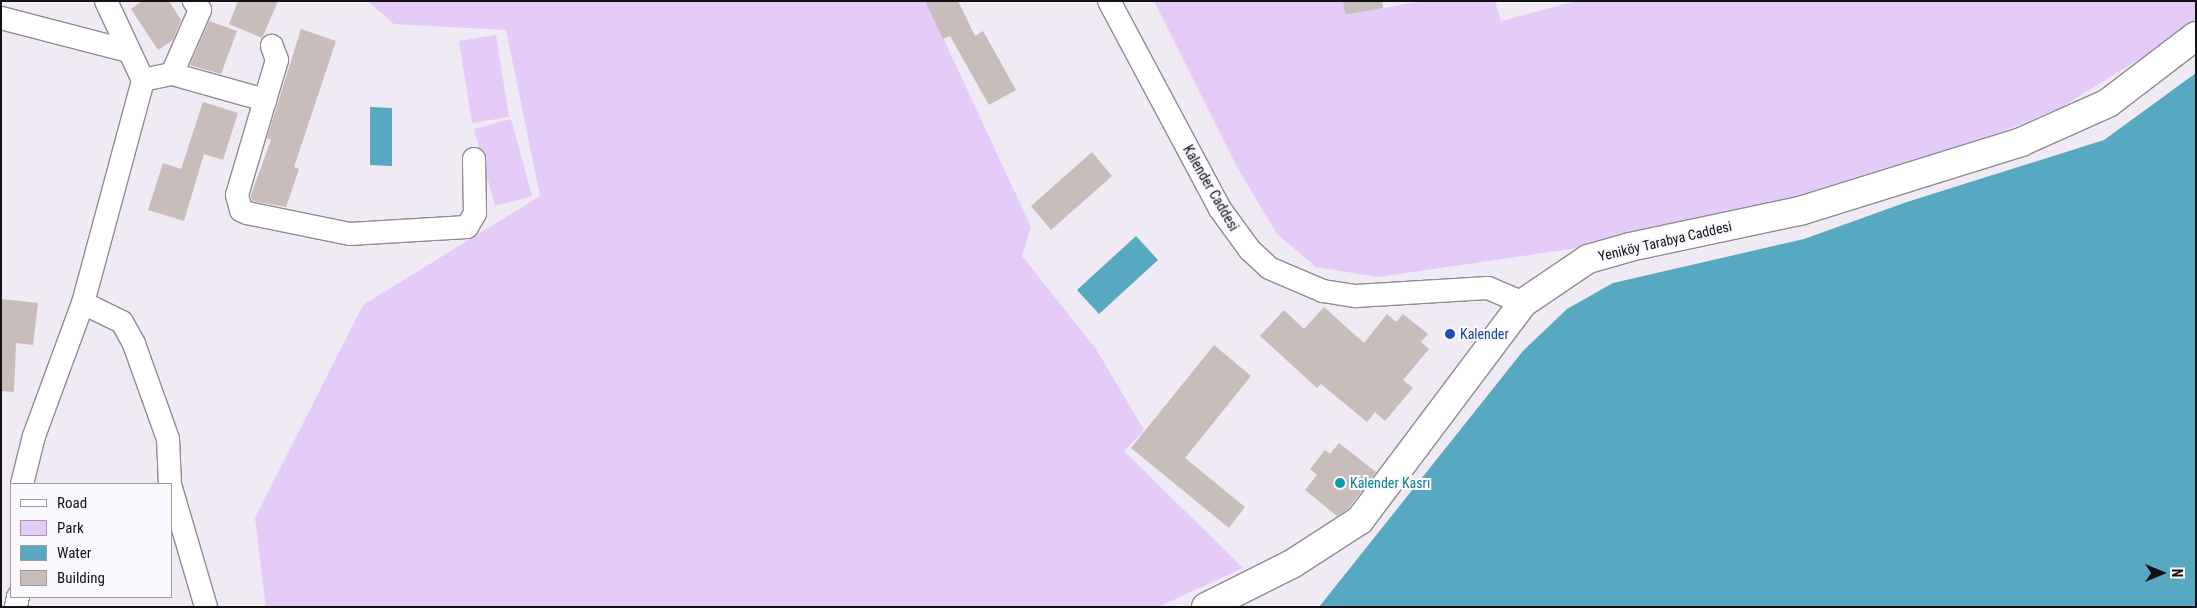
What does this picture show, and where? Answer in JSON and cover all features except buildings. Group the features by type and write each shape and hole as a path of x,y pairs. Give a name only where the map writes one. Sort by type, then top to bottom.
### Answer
{"main road":[{"name":"Yeniköy Tarabya Caddesi","path":"1206,607 1292,564 1360,520 1523,303 1588,260 1630,247 1800,212 2021,142 2108,103 2196,36"}],"street":[{"path":"22,483 34,436 83,303 143,80 106,1"},
{"path":"172,74 200,10 194,1"},
{"name":"Kalender Caddesi","path":"1109,1 1220,209 1250,250 1269,268 1323,291 1356,296 1488,288 1523,303"},
{"path":"1,18 129,51"},
{"path":"272,46 277,60 237,195 241,210 247,213 350,234 467,227 475,213 474,159"},
{"path":"143,80 172,74 265,100"},
{"path":"83,303 122,322 134,344 168,439 171,483"},
{"path":"172,489 206,607"}],"green space":[{"path":"368,1 926,1 1031,227 1022,256 1096,349 1144,430 1124,451 1243,568 1158,607 266,607 255,518 363,305 540,196 506,30 394,24"},
{"path":"1154,1 1343,1 1345,15 1423,1 1495,1 1501,21 1577,1 2196,1 2196,24 2062,107 1882,181 1688,232 1378,277 1316,267 1277,234 1238,169"},
{"path":"496,35 509,117 472,123 459,41"},
{"path":"511,119 532,196 495,206 474,129"}],"water":[{"path":"2196,73 2196,607 1319,607 1523,351 1567,309 1613,283 1804,239 1907,202 2104,140"},
{"path":"370,107 392,108 392,166 370,165"},
{"path":"1136,236 1158,260 1099,314 1077,290"}],"place":[{"name":"Kalender","path":"1450,334"},
{"name":"Kalender Kasrı","path":"1340,483"}]}
